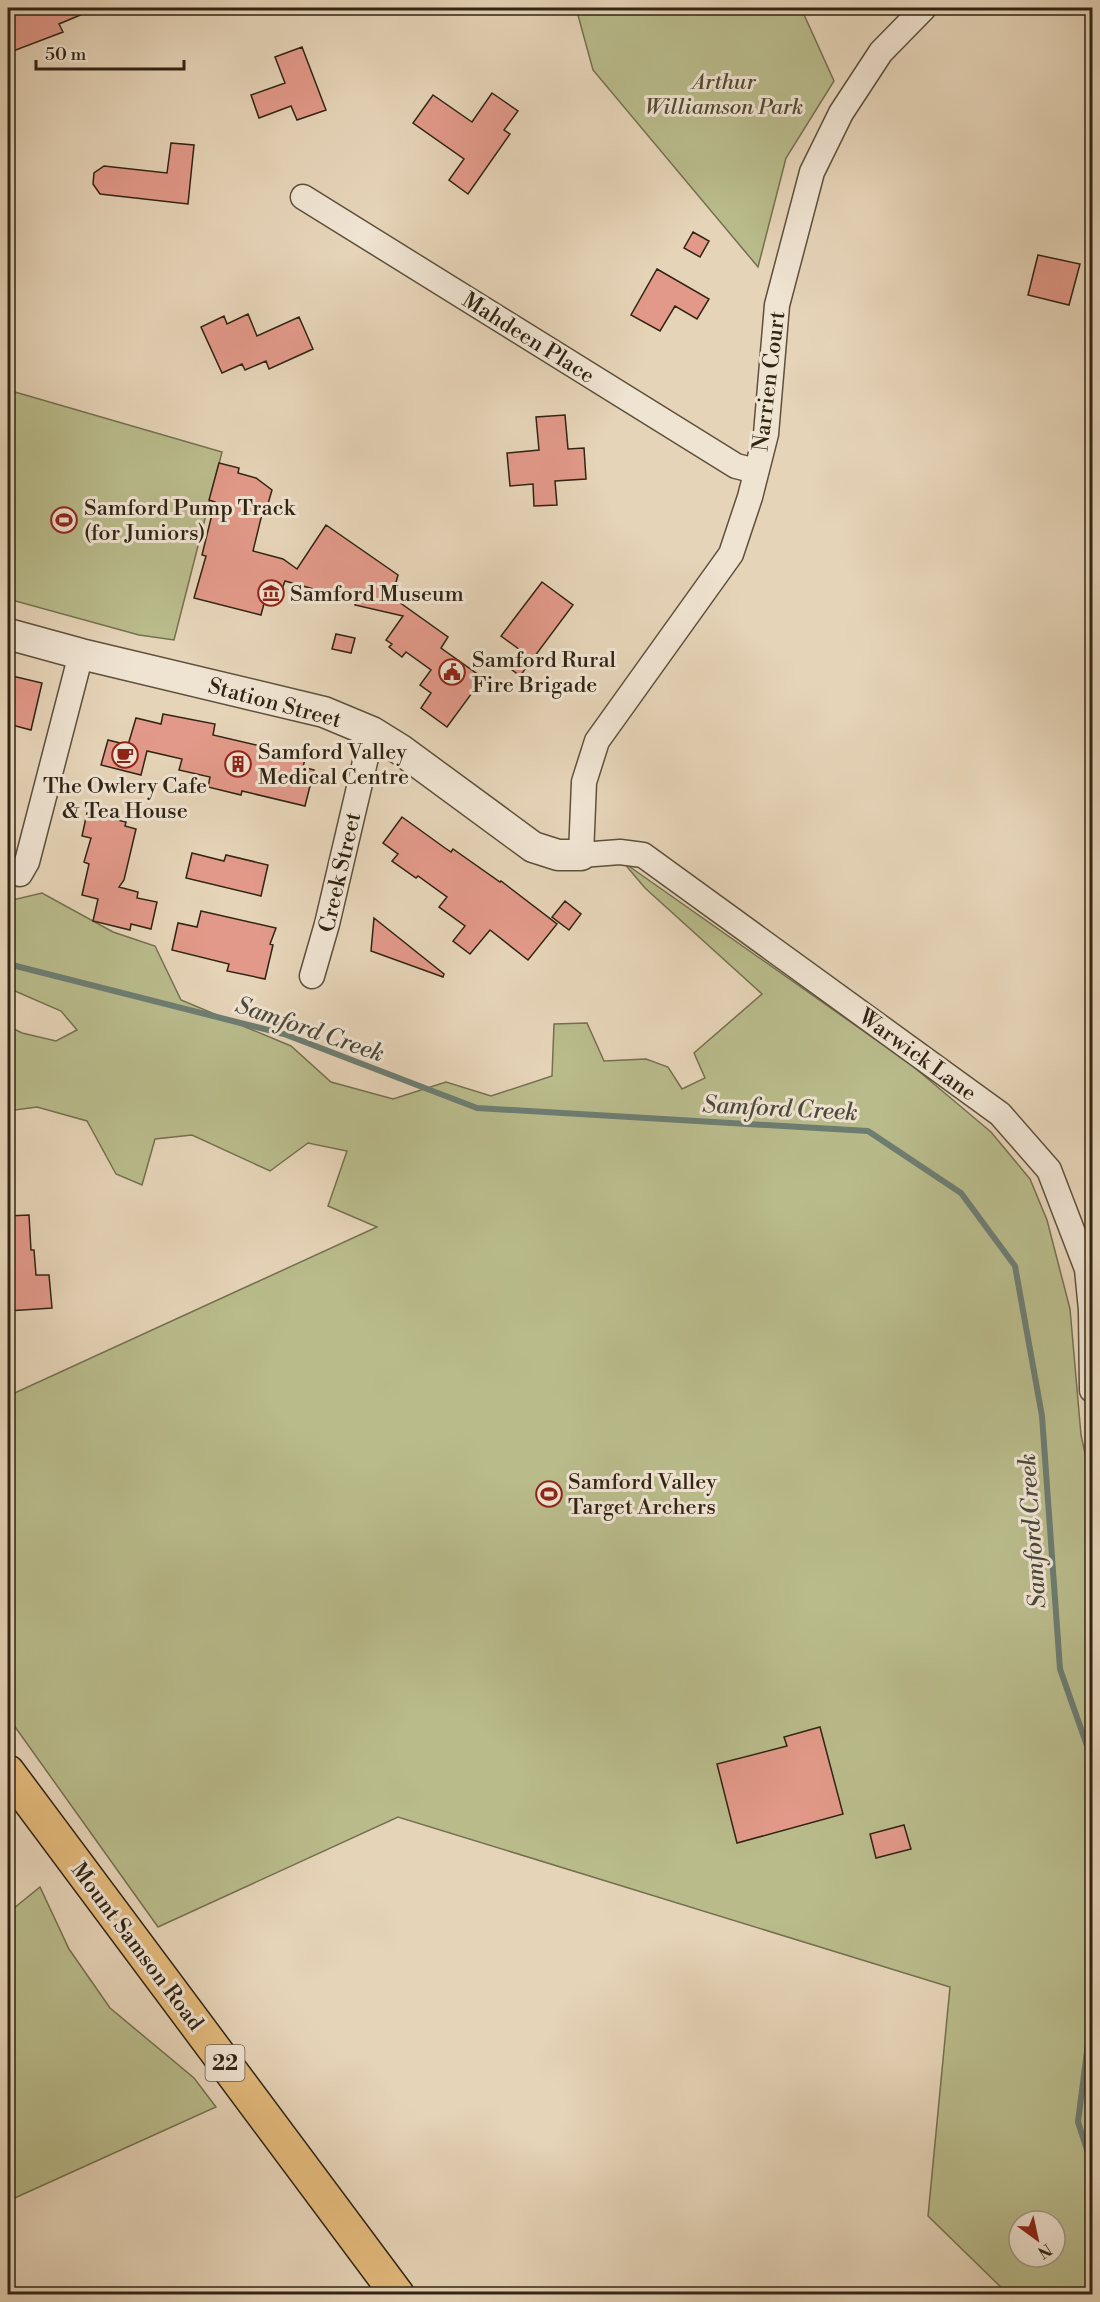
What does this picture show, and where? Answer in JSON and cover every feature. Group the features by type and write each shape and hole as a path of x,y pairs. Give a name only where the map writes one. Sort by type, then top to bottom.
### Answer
{"main road":[{"name":"Mount Samson Road","path":"8,1772 397,2295"}],"street":[{"name":"Narrien Court","path":"580,855 584,782 597,741 731,554 766,434 777,305 812,172 841,113 881,52 924,8"},
{"name":"Mahdeen Place","path":"303,197 736,466 756,471"},
{"name":"Station Street","path":"8,634 81,654 324,712 372,732 401,750 533,847 558,855 580,855"},
{"path":"20,874 27,862 81,654"},
{"name":"Creek Street","path":"312,976 327,924 372,732"},
{"name":"Warwick Lane","path":"580,855 620,852 643,855 1000,1114 1049,1170 1087,1269 1091,1310 1092,1390"}],"green space":[{"name":"Arthur Williamson Park","path":"576,8 801,8 834,81 786,158 758,267 593,70"},
{"path":"8,390 222,452 174,640 139,635 8,599"},
{"path":"623,862 909,1063 991,1132 1030,1179 1047,1220 1070,1309 1081,1435 1092,1485 1092,2294 1008,2294 928,2216 950,1987 398,1817 158,1927 8,1717 8,1396 377,1227 328,1206 347,1151 308,1143 270,1171 192,1135 155,1139 142,1185 116,1174 87,1121 37,1107 8,1111 8,1026 22,1033 56,1041 77,1030 61,1011 8,988 8,901 42,893 113,932 155,946 181,1000 291,1046 331,1082 393,1099 446,1082 491,1096 552,1076 554,1024 587,1023 604,1061 646,1059 668,1067 682,1089 705,1078 694,1053 762,994 645,888"},
{"path":"40,1887 69,1949 110,2008 194,2078 216,2107 8,2201 8,1913"}],"building":[{"path":"8,8 97,8 59,24 63,32 8,53"},
{"path":"302,47 326,110 297,120 291,106 259,118 251,95 285,83 275,57"},
{"path":"492,93 518,111 504,130 510,134 468,194 449,180 464,159 413,123 433,95 472,122"},
{"path":"171,143 194,145 188,204 100,194 93,184 94,173 104,166 167,173"},
{"path":"693,232 709,241 700,257 684,248"},
{"path":"1038,255 1080,264 1069,305 1028,295"},
{"path":"657,269 709,299 697,319 675,306 660,331 631,315"},
{"path":"248,314 257,336 299,317 313,349 269,369 266,361 245,370 242,364 222,373 201,327 224,316 227,324"},
{"path":"565,415 568,449 584,448 586,479 555,481 557,505 534,506 533,484 510,486 507,453 539,450 536,417"},
{"path":"219,463 239,468 238,473 256,478 272,490 265,514 262,514 253,551 283,559 297,569 326,525 398,575 392,597 448,637 441,648 483,678 447,727 421,708 431,693 420,685 431,670 406,652 402,657 389,647 392,644 386,640 403,616 355,605 356,601 285,581 281,592 268,588 261,615 194,598 206,556 202,555 215,502 209,500"},
{"path":"542,582 573,605 520,676 507,666 520,650 501,636"},
{"path":"336,634 355,638 351,653 332,649"},
{"path":"8,675 42,683 31,730 8,724"},
{"path":"163,714 215,724 213,735 286,752 287,747 307,751 303,767 314,770 305,806 242,791 241,795 208,787 210,777 179,770 182,759 147,751 141,775 101,765 108,740 128,745 136,718 161,724"},
{"path":"87,813 126,822 125,826 136,829 124,880 119,887 138,892 137,898 157,902 151,929 131,924 130,930 93,921 98,899 82,895 89,864 84,862 91,838 82,836"},
{"path":"402,817 451,852 453,849 501,881 557,924 528,960 490,930 470,954 453,941 465,926 439,907 447,897 392,861 398,854 383,843"},
{"path":"192,853 224,861 226,855 268,865 261,896 186,878"},
{"path":"565,901 581,914 569,930 552,917"},
{"path":"201,911 276,928 270,944 273,945 265,979 227,971 229,964 172,950 178,923 197,927"},
{"path":"374,918 444,974 443,977 371,951"},
{"path":"29,1215 31,1250 34,1250 36,1275 49,1275 52,1308 8,1311 8,1216"},
{"path":"820,1727 843,1814 737,1843 717,1764 787,1746 784,1737"},
{"path":"904,1825 911,1849 876,1858 870,1834"}],"waterway":[{"name":"Samford Creek","path":"8,964 284,1034 477,1108 868,1131 961,1193 1015,1266 1042,1416 1060,1669 1092,1760"},
{"name":"Samford Creek","path":"1092,2012 1078,2122 1092,2165"}],"place":[{"name":"Samford Pump Track (for Juniors)","path":"64,520"},
{"name":"Samford Museum","path":"271,593"},
{"name":"Samford Rural Fire Brigade","path":"452,672"},
{"name":"The Owlery Cafe & Tea House","path":"125,755"},
{"name":"Samford Valley Medical Centre","path":"238,764"},
{"name":"Samford Valley Target Archers","path":"549,1494"}]}
